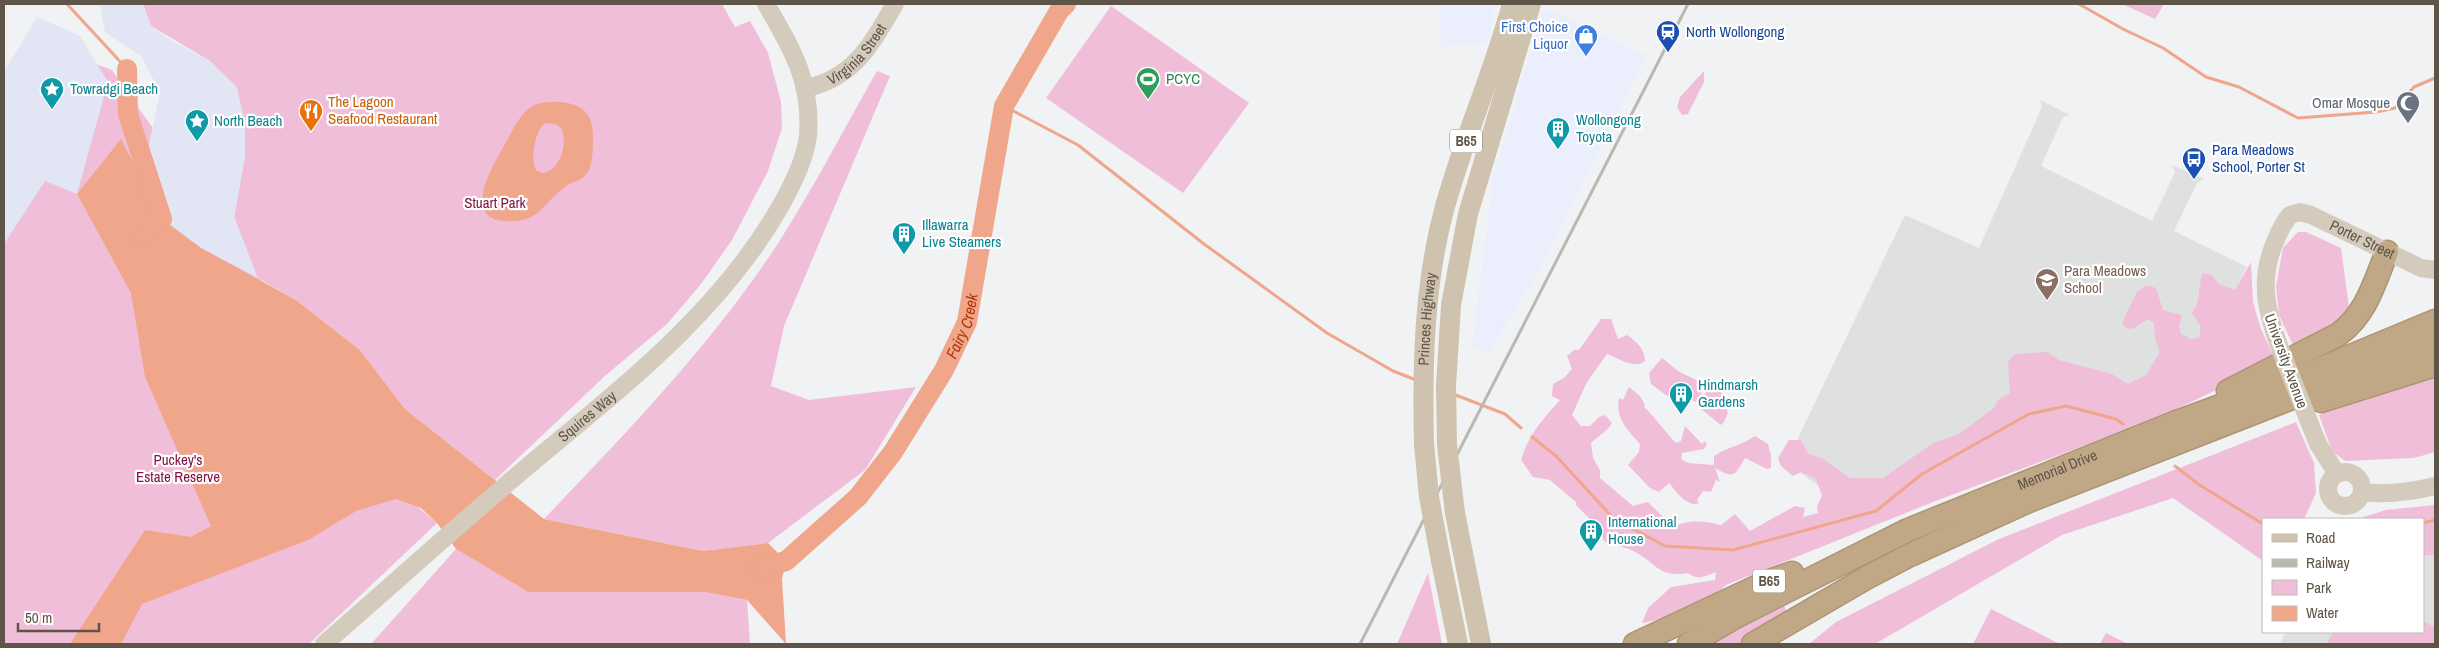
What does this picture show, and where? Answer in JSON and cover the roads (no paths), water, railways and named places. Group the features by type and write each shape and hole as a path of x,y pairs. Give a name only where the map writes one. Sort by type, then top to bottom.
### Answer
{"highway":[{"path":"2178,432 2247,380 2340,334 2350,326 2365,306 2387,252"},
{"name":"Memorial Drive","path":"1753,644 1866,578 1910,555 2310,373 2435,321"},
{"name":"Memorial Drive","path":"1690,644 1737,616 1908,530 2178,432 2435,342"},
{"path":"2178,432 2435,365"},
{"name":"B65","path":"1635,644 1769,581 1908,530"},
{"path":"1780,644 1866,578"}],"main road":[{"name":"Squires Way","path":"324,644 506,484 658,357 717,295 747,257 774,216 795,177 805,151 808,136 806,88 786,39 766,4"},
{"name":"Virginia Street","path":"806,88 822,84 852,67 875,38 895,4"},
{"name":"Princes Highway","path":"1458,644 1429,497 1424,444 1424,355 1429,295 1444,210 1468,134 1497,58 1512,4"},
{"name":"Princes Highway","path":"1482,644 1455,513 1446,445 1446,386 1451,306 1468,214 1531,4"},
{"name":"Porter Street","path":"2290,215 2300,212 2311,215 2421,268 2435,270"},
{"name":"University Avenue","path":"2290,215 2273,245 2265,278 2266,308 2318,444 2337,474"},
{"path":"2337,474 2352,474 2360,481 2362,492 2353,504 2343,505 2334,501 2328,487 2337,474"},
{"path":"2362,492 2375,494 2407,492 2434,486"}],"water":[{"path":"554,102 575,105 581,108 590,118 593,143 592,157 587,174 568,185 534,216 517,221 492,218 484,211 482,201 488,176 494,164 523,114 537,104","holes":["545,123 555,124 561,128 564,141 559,161 550,171 544,173 537,171 533,161 533,154 538,132"]},
{"path":"121,139 162,219 201,248 296,300 360,350 405,409 544,519 703,551 768,543 786,561 782,579 786,644 747,600 705,592 528,592 456,549 437,523 421,508 396,499 356,511 308,540 142,604 121,644 70,644 145,530 191,537 211,526 145,377 131,293 77,194"}],"waterway":[{"path":"67,4 127,69"},
{"name":"Fairy Creek","path":"761,568 786,561 858,497 893,452 944,370 967,322 1004,106 1059,11 1066,4"},
{"path":"2079,4 2123,29 2163,48 2206,77 2239,87 2298,118 2376,112 2395,108 2414,87 2435,78"},
{"path":"127,69 128,114 162,219 143,236"},
{"path":"1004,106 1078,145 1204,244 1327,333 1393,371 1416,380"},
{"path":"1453,394 1505,414 1521,428"},
{"path":"1532,437 1556,456 1613,518 1665,546 1733,550 1876,511 1922,474 2029,414 2066,406 2116,419 2123,424"},
{"path":"2175,466 2198,484 2262,523"},
{"path":"2424,523 2435,520"}],"railway":[{"path":"1360,644 1688,4"}],"place":[{"name":"North Wollongong","path":"1668,53"},
{"name":"First Choice Liquor","path":"1586,57"},
{"name":"PCYC","path":"1148,100"},
{"name":"Towradgi Beach","path":"52,110"},
{"name":"Omar Mosque","path":"2408,124"},
{"name":"The Lagoon Seafood Restaurant","path":"311,132"},
{"name":"North Beach","path":"197,142"},
{"name":"Wollongong Toyota","path":"1558,150"},
{"name":"Para Meadows School, Porter St","path":"2194,180"},
{"name":"Illawarra Live Steamers","path":"904,255"},
{"name":"Para Meadows School","path":"2047,301"},
{"name":"Hindmarsh Gardens","path":"1681,415"},
{"name":"International House","path":"1591,552"}],"park label":[{"name":"Stuart Park","path":"495,203"},
{"name":"Puckey's Estate Reserve","path":"178,468"}]}
